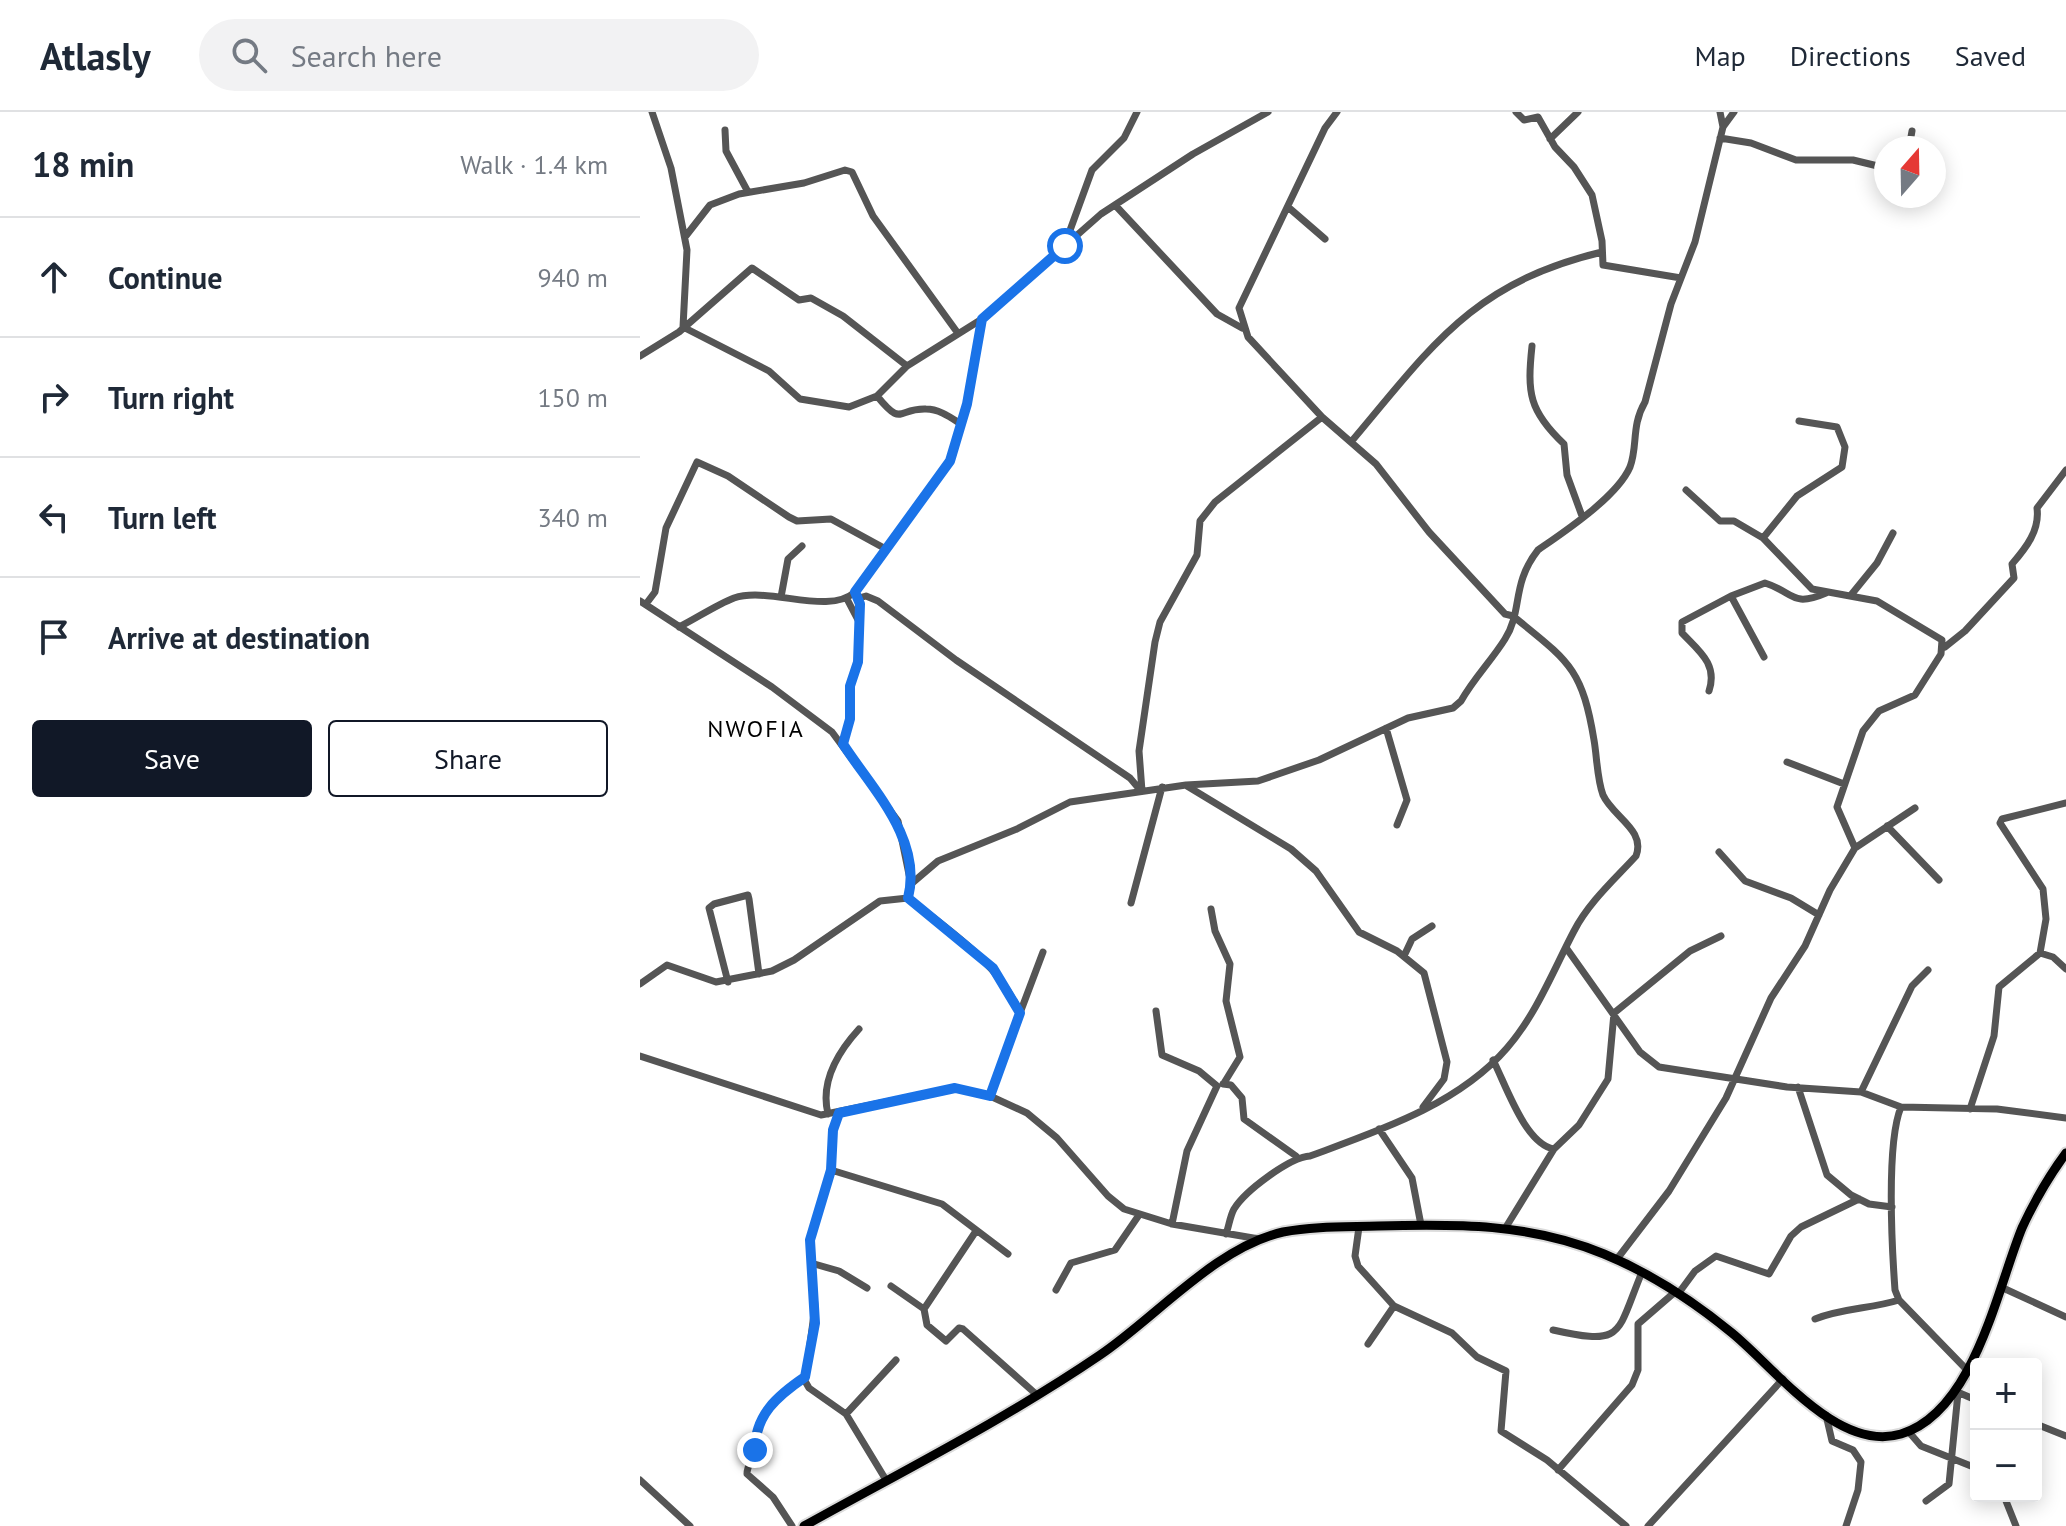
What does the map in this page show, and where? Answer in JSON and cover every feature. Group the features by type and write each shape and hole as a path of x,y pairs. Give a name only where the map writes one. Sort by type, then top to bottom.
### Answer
{"main road":[{"path":"804,1526 1037,1395 1102,1354 1220,1263 1261,1239 1296,1230 1421,1225 1506,1227 1574,1243 1617,1259 1677,1293 1731,1332 1826,1415 1863,1435 1879,1438 1908,1431 1956,1392 2003,1288 2027,1219 2066,1153"}],"street":[{"path":"652,112 671,168 685,237 683,327"},
{"path":"1065,246 1092,170 1132,127 1137,112"},
{"path":"683,327 769,371 800,399 849,407 877,396 907,366 982,319 1115,205 1193,154 1268,112"},
{"path":"1243,329 1239,308 1325,128 1337,112"},
{"path":"1516,112 1524,120 1538,117 1550,139 1583,178 1592,195 1606,268 1627,268 1681,278"},
{"path":"1550,139 1578,112"},
{"path":"1720,112 1723,127"},
{"path":"911,884 938,861 958,850 1017,829 1070,802 1162,787 1258,781 1319,760 1408,718 1453,708 1461,701 1506,638 1517,590 1529,561 1538,550 1612,490 1631,465 1637,416 1645,402 1658,345 1703,214 1723,127 1734,112"},
{"path":"725,130 726,151 748,192"},
{"path":"1911,136 1912,131"},
{"path":"1720,138 1751,143 1796,160 1853,160 1874,165"},
{"path":"685,237 710,205 748,192 804,183 845,170 852,172 873,216 957,332"},
{"path":"1115,205 1217,314 1243,329 1322,417 1376,464 1429,532 1505,614 1513,616 1567,660 1588,703 1603,793 1638,837 1636,856 1590,906 1532,1012 1507,1049 1452,1093 1420,1111 1310,1156 1296,1156 1244,1119 1242,1098 1199,1071 1162,1055 1156,1011"},
{"path":"1288,207 1325,239"},
{"path":"1351,442 1439,339 1479,303 1546,268 1602,252"},
{"path":"640,356 683,327 752,268 799,300 811,298 843,316 907,366"},
{"path":"843,744 850,719 850,686 858,662 857,595 884,548 950,461 961,424 982,319"},
{"path":"1532,346 1528,388 1540,418 1564,444 1567,475 1582,516"},
{"path":"877,396 895,415 906,416 924,408 940,411 961,424"},
{"path":"1142,791 1139,751 1155,642 1160,622 1197,555 1200,521 1215,502 1322,417"},
{"path":"1763,538 1797,496 1842,467 1845,447 1837,427 1799,421"},
{"path":"884,548 831,519 797,521 728,476 697,462 666,528 655,592 643,602 790,700 843,744 898,821 911,884 908,898"},
{"path":"1855,848 1837,814 1863,731 1872,718 1915,695 1945,647 1965,631 2014,578 2012,564 2031,539 2038,518 2037,508 2066,470"},
{"path":"1686,490 1720,521 1734,521 1763,538 1801,580 1826,593 1877,601 1934,632 1945,647"},
{"path":"1851,595 1877,563 1893,533"},
{"path":"781,597 788,559 802,546"},
{"path":"1709,691 1712,682 1709,661 1682,633 1680,626 1685,619 1765,583 1792,600 1806,600 1826,593"},
{"path":"679,627 734,598 847,599 866,596 878,601 956,660 1130,778 1142,791"},
{"path":"1731,596 1764,657"},
{"path":"847,599 858,620"},
{"path":"1386,728 1407,800 1397,825"},
{"path":"1787,762 1844,784"},
{"path":"1186,785 1291,849 1316,871 1359,932 1404,956 1424,973 1447,1062 1444,1079 1420,1111"},
{"path":"1131,903 1162,787"},
{"path":"1970,1109 1994,1036 1999,987 2040,953 2046,919 2043,889 2000,823 2002,819 2066,803"},
{"path":"1617,1259 1669,1191 1738,1077 1771,998 1805,946 1855,848 1915,808"},
{"path":"1887,826 1939,880"},
{"path":"1719,852 1745,881 1791,898 1819,915"},
{"path":"728,982 709,908 729,899 748,895 759,974"},
{"path":"640,984 667,965 700,979 728,982 759,974 794,960 880,901 908,898 985,960 1000,978 1020,1013"},
{"path":"1172,1224 1187,1151 1221,1085 1240,1057 1226,1001 1230,964 1215,931 1211,909"},
{"path":"1404,956 1412,939 1432,926"},
{"path":"1506,1227 1554,1149 1579,1125 1608,1079 1614,1013 1690,951 1721,936"},
{"path":"1567,949 1647,1060 1659,1067 1798,1087 1861,1092 1901,1107 1970,1109 2066,1118"},
{"path":"990,1096 1043,952"},
{"path":"2040,953 2053,957 2066,969"},
{"path":"1861,1092 1912,986 1928,970"},
{"path":"828,1114 829,1079 839,1054 859,1029"},
{"path":"640,1056 800,1111 839,1113 955,1088 990,1096 1027,1113 1057,1138 1108,1196 1124,1209 1172,1224 1261,1239"},
{"path":"1493,1060 1531,1136 1545,1147 1554,1149"},
{"path":"1798,1087 1827,1175 1859,1199 1892,1207"},
{"path":"1901,1107 1895,1136 1892,1207 1894,1276 1899,1300 1967,1370"},
{"path":"839,1113 833,1130 831,1170 812,1229 815,1323 805,1377 809,1388 846,1414 886,1480"},
{"path":"1379,1129 1412,1178 1421,1225"},
{"path":"1226,1234 1234,1210 1247,1194 1296,1156"},
{"path":"831,1170 942,1204 1008,1254"},
{"path":"1558,1470 1632,1385 1638,1370 1638,1324 1677,1293 1695,1271 1716,1256 1769,1274 1791,1236 1801,1227 1859,1199"},
{"path":"1056,1290 1071,1263 1109,1253 1121,1244 1139,1215"},
{"path":"1359,1227 1355,1256 1358,1266 1394,1306 1458,1336 1477,1357 1506,1371 1501,1431 1558,1470 1626,1526"},
{"path":"976,1231 924,1309 927,1325 941,1340 951,1338 959,1328 963,1329 1037,1395"},
{"path":"811,1263 839,1271 867,1288"},
{"path":"1553,1330 1590,1338 1607,1337 1625,1315 1642,1272"},
{"path":"891,1286 924,1309"},
{"path":"2003,1288 2066,1317"},
{"path":"1815,1319 1837,1311 1873,1308 1899,1300"},
{"path":"1368,1344 1394,1306"},
{"path":"846,1414 896,1360"},
{"path":"792,1526 773,1497 747,1474 747,1467 755,1450 757,1428 762,1418 779,1395 805,1377"},
{"path":"1648,1526 1783,1379"},
{"path":"1926,1501 1947,1488 1956,1392 1970,1398"},
{"path":"1826,1415 1832,1441 1853,1450 1861,1462 1858,1490 1846,1526"},
{"path":"2042,1426 2066,1436"},
{"path":"1908,1431 1921,1446 1970,1465"},
{"path":"640,1480 690,1526"},
{"path":"2006,1502 2016,1526"}],"district":[{"name":"NWOFIA","path":"756,728"}],"route":[{"path":"755,1450 755,1436 762,1418 779,1395 805,1377 805,1363 815,1323 810,1240 831,1170 833,1130 839,1113 955,1088 990,1096 1016,1029 1020,1013 993,968 908,898 911,884 898,821 872,789 843,744 850,719 850,686 858,662 860,604 855,592 950,461 967,404 982,319 1065,246"}]}
